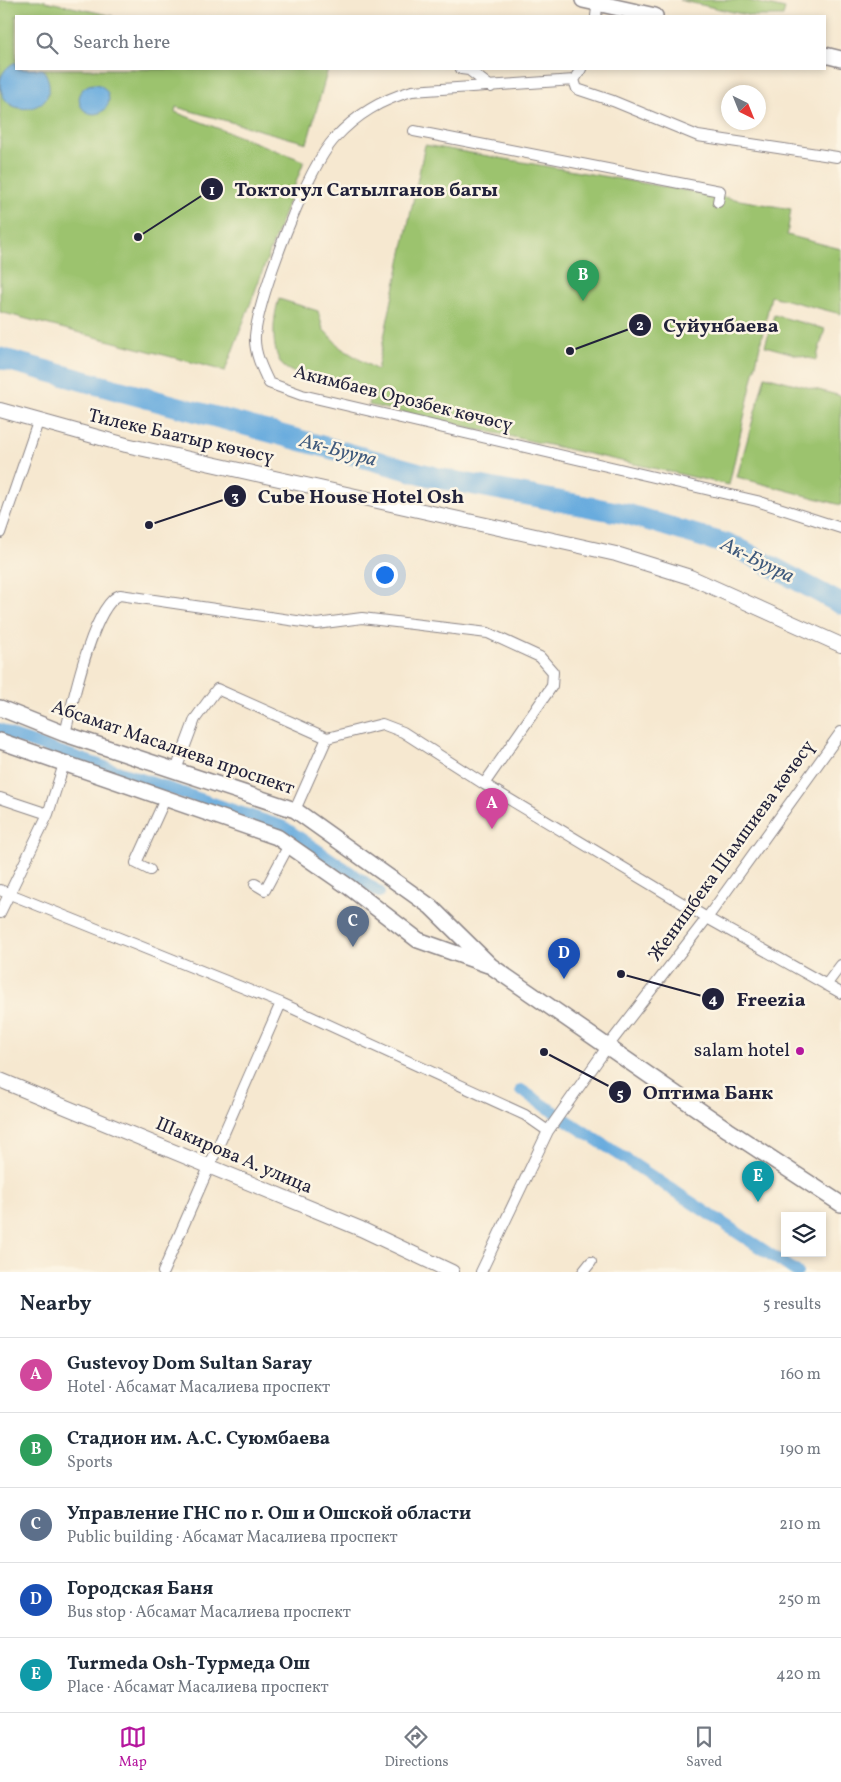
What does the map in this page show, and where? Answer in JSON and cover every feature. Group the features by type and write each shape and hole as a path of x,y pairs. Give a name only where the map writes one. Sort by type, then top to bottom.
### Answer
{"main road":[{"path":"594,5 650,15"},
{"path":"826,55 841,59"},
{"name":"Абсамат Масалиева проспект","path":"0,708 65,734 295,810 431,907 491,966 841,1204"},
{"name":"Абсамат Масалиева проспект","path":"0,741 277,837 350,887 418,940 491,966"}],"street":[{"path":"469,70 490,87"},
{"path":"580,70 574,80 577,89 613,101 698,136 837,158"},
{"name":"Акимбаев Орозбек көчөсү","path":"574,80 412,91 370,107 334,139 307,186 269,278 255,336 259,363 269,383 302,395 757,501 841,528"},
{"path":"414,131 720,191 718,202"},
{"name":"Тилеке Баатыр көчөсү","path":"0,410 126,445 616,554 690,577 841,645"},
{"path":"0,533 38,422"},
{"path":"65,734 79,677 93,636 108,603 120,595 317,624 362,618 488,633 540,657 553,672 552,686 484,784"},
{"path":"176,770 195,719 217,689 327,738 374,725 387,725 403,732 484,784 707,918 841,993"},
{"name":"Женишбека Шамшиева көчөсү","path":"481,1272 550,1128 608,1046 707,918 841,732"},
{"path":"295,810 327,738"},
{"path":"0,913 4,892 48,814 64,764"},
{"path":"150,870 136,863 166,797"},
{"path":"0,798 48,814"},
{"path":"255,884 265,890 289,845"},
{"path":"4,892 281,1003 550,1128"},
{"path":"826,985 841,965"},
{"path":"164,1272 281,1003"},
{"name":"Шакирова А. улица","path":"0,1080 361,1229 452,1272"},
{"path":"583,1272 591,1262"}],"green space":[{"path":"0,0 40,0 108,15 15,15 15,70 328,70 307,143 176,107 175,112 304,161 225,371 0,312"},
{"path":"679,0 746,0 785,9 783,15 746,15"},
{"path":"425,145 791,209 787,235 841,249 841,314 771,296 729,485 369,405 372,392 299,375 283,366 279,360 274,343 275,315 279,299 318,311 323,329 341,348 377,370"},
{"path":"774,315 825,329 816,360 765,346"},
{"path":"765,376 841,396 841,505 737,477"}],"water":[{"path":"15,62 15,70 43,70 49,83 48,95 41,103 32,108 21,108 11,104 3,96 0,82 3,73"},
{"path":"94,84 100,85 108,93 108,105 100,113 94,114 88,113 80,105 79,99 80,93 88,85"}],"waterway":[{"name":"Ак-Буура","path":"0,358 438,478 627,514 736,547 841,604"},
{"path":"0,729 16,737 284,827 379,892"},
{"path":"521,1090 797,1272"}],"place":[{"name":"Токтогул Сатылганов багы","path":"138,237"},
{"name":"Стадион им. А.С. Суюмбаева","path":"583,301"},
{"name":"Суйунбаева","path":"570,351"},
{"name":"Cube House Hotel Osh","path":"149,525"},
{"name":"Gustevoy Dom Sultan Saray","path":"492,829"},
{"name":"Управление ГНС по г. Ош и Ошской области","path":"353,947"},
{"name":"Freezia","path":"621,974"},
{"name":"Городская Баня","path":"564,979"},
{"name":"salam hotel","path":"800,1051"},
{"name":"Оптима Банк","path":"544,1052"},
{"name":"Turmeda Osh-Турмеда Ош","path":"758,1202"}]}
